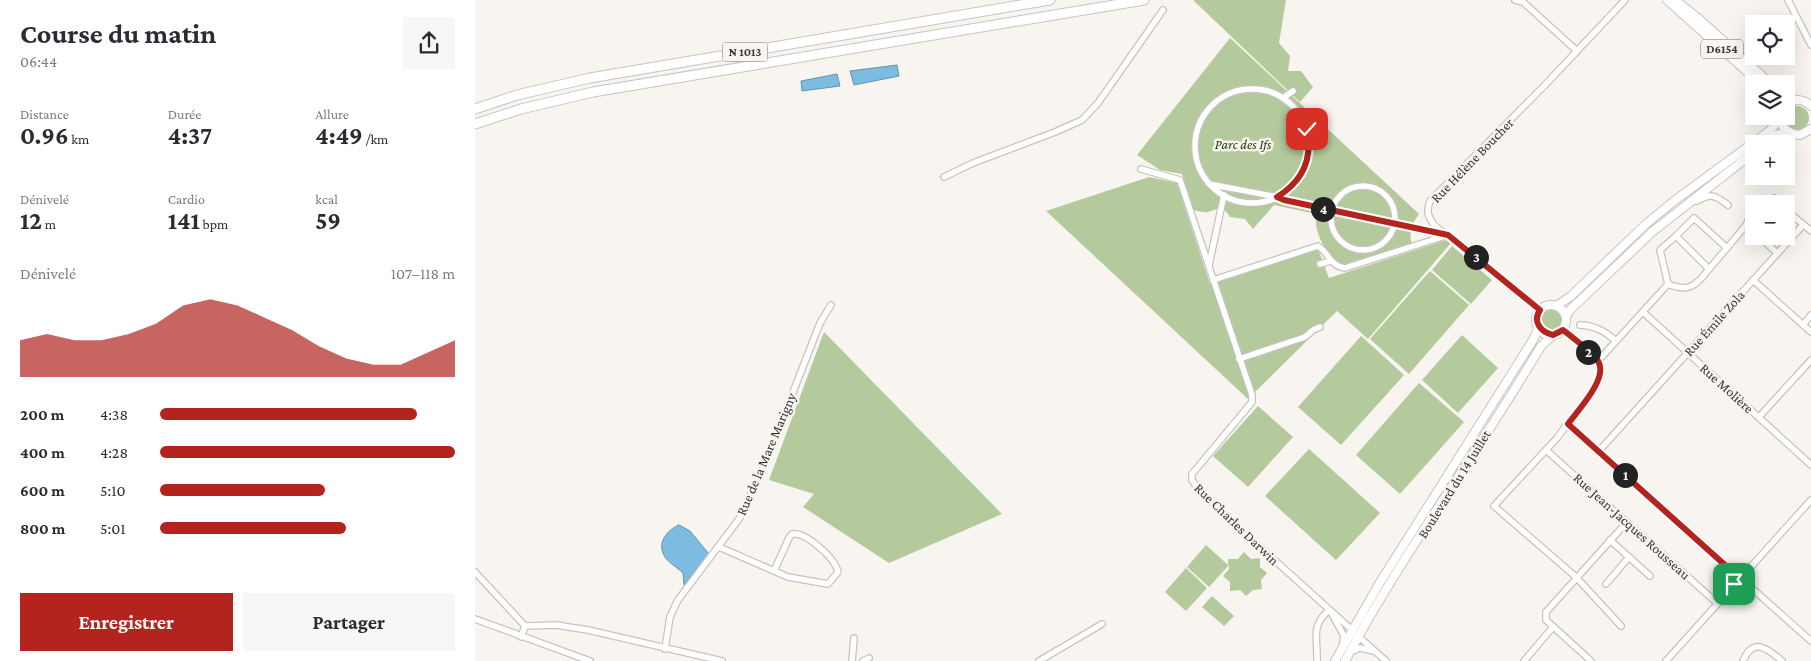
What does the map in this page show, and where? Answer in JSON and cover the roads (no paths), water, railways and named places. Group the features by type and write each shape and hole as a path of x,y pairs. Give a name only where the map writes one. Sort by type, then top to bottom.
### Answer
{"highway":[{"name":"N 1013","path":"475,109 517,95 590,78 1050,0"},
{"name":"N 1013","path":"475,124 514,111 593,92 1144,0"}],"main road":[{"name":"D6154","path":"1667,0 1751,75"},
{"name":"D6154","path":"1675,0 1706,25 1761,75"},
{"path":"1795,101 1809,103"},
{"path":"1540,310 1545,306 1556,306 1570,297 1646,224 1775,125"},
{"path":"1782,125 1794,135 1807,134 1811,129"},
{"path":"1778,135 1788,132"},
{"path":"1563,330 1569,311 1630,251 1745,159"},
{"path":"1556,306 1567,317"},
{"name":"Boulevard du 14 Juillet","path":"1335,661 1387,570 1533,340 1539,327 1537,318 1540,310"},
{"path":"1539,327 1542,331 1553,335"},
{"name":"Boulevard du 14 Juillet","path":"1345,661 1358,636 1541,346 1553,335 1563,330"},
{"path":"1352,630 1358,636"}],"street":[{"path":"1515,0 1523,2 1577,51"},
{"name":"Rue Hélène Boucher","path":"1540,310 1434,225 1427,214 1430,202 1625,0"},
{"path":"1788,0 1811,45"},
{"path":"944,177 973,163 1071,126 1082,120 1098,104 1163,10"},
{"path":"1244,89 1260,89 1283,98 1291,104 1307,129 1309,149 1308,159 1300,177 1293,185 1277,197 1250,203 1232,199 1209,184 1197,162 1195,146 1197,130 1209,108 1221,98 1244,89"},
{"path":"1283,98 1293,91"},
{"name":"Rue Charles Darwin","path":"1141,169 1180,180 1252,395 1252,402 1192,474 1192,480 1219,510 1331,611"},
{"path":"1720,178 1715,186 1715,192 1728,205"},
{"path":"1209,184 1277,197 1332,211 1447,235"},
{"path":"1362,186 1371,186 1385,194 1391,201 1394,208 1395,225 1389,238 1378,247 1364,250 1356,249 1349,247 1338,238 1332,225 1332,211 1340,196 1346,191 1362,186"},
{"path":"1209,267 1224,195"},
{"path":"1679,210 1709,195 1718,197"},
{"path":"1668,284 1660,250 1694,218 1727,248"},
{"path":"1795,218 1811,232"},
{"name":"Rue Émile Zola","path":"1599,451 1803,225"},
{"path":"1668,284 1679,289 1699,282 1745,226"},
{"path":"1213,280 1317,246 1322,248 1330,261 1339,268 1351,268 1447,235"},
{"path":"1676,236 1709,268"},
{"path":"1769,245 1777,253"},
{"path":"1320,264 1330,261"},
{"path":"1753,280 1811,332"},
{"path":"1598,361 1668,284"},
{"name":"Rue de la Mare Marigny","path":"665,649 670,617 678,600 739,519 765,464 820,324 831,305"},
{"name":"Rue Molière","path":"1643,312 1811,464"},
{"path":"1803,324 1811,316"},
{"path":"1580,325 1590,325 1611,336 1616,341"},
{"path":"1239,358 1305,337 1320,327"},
{"path":"1563,330 1598,361 1601,370 1599,381 1568,424 1494,506 1576,577 1621,626"},
{"path":"1759,417 1811,360"},
{"path":"1568,424 1811,641"},
{"name":"Rue Jean-Jacques Rousseau","path":"1546,450 1717,603"},
{"path":"1666,661 1811,500"},
{"path":"1591,661 1546,620 1546,612 1627,522"},
{"path":"719,547 774,571 788,577 829,584 838,572 836,565 811,540 797,533 792,534 789,538 774,571"},
{"path":"1610,540 1651,576"},
{"path":"1606,584 1629,557"},
{"path":"475,572 525,626 556,625 588,630 722,661"},
{"path":"1331,611 1352,630"},
{"path":"1331,611 1343,636 1342,646"},
{"path":"1317,661 1316,627 1322,617 1331,611"},
{"path":"475,619 590,661"},
{"path":"1039,661 1103,624"},
{"path":"521,637 525,626"},
{"path":"1524,661 1553,627"},
{"path":"1363,629 1371,651"},
{"path":"1358,636 1371,651 1386,661"},
{"path":"852,661 854,638"},
{"path":"1743,661 1747,651 1755,647 1763,647 1782,661"},
{"path":"1349,652 1360,648 1371,651"}],"water":[{"path":"897,65 899,76 854,85 850,71"},
{"path":"837,74 840,86 802,91 801,81"},
{"path":"679,525 690,531 709,554 684,585 683,573 665,557 662,547 662,542 670,530"}],"park label":[{"name":"Parc des Ifs","path":"1243,144"}]}
